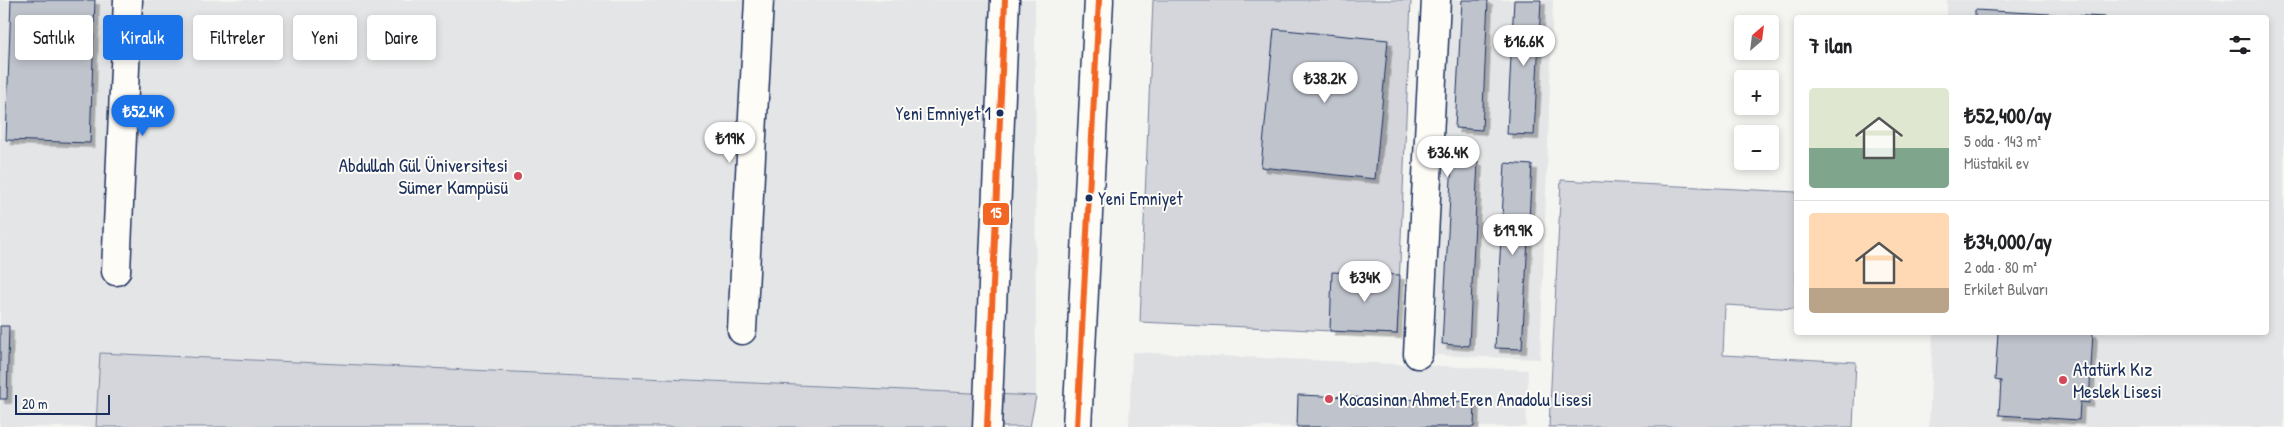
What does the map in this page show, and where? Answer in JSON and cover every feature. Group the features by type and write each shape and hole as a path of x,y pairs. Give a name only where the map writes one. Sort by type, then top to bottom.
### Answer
{"street":[{"path":"116,271 128,0"},
{"path":"742,330 759,0"},
{"path":"987,427 1005,0"},
{"path":"1076,427 1099,0"},
{"path":"1418,354 1436,0"}],"shaded area":[{"name":"Abdullah Gül Üniversitesi Sümer Kampüsü","path":"0,0 1035,0 1036,396 100,353 96,427 0,427"},
{"path":"1153,0 1411,0 1397,334 1140,322"},
{"path":"1448,0 1553,0 1540,359 1435,355"},
{"path":"1947,0 2284,0 2284,427 1929,427 1933,335 2269,335 2269,15 1947,15"},
{"path":"1561,180 1794,192 1794,309 1725,305 1723,355 1856,362 1853,427 1549,427"},
{"name":"Kocasinan Ahmet Eren Anadolu Lisesi","path":"1132,352 1528,370 1526,427 1129,427"},
{"path":"100,353 1036,396 1030,427 96,427"}],"building":[{"path":"11,0 95,0 93,57 93,15 15,15 15,60 93,60 90,143 6,140"},
{"path":"1462,0 1488,0 1482,130 1455,128"},
{"path":"1514,0 1541,0 1534,135 1507,134"},
{"path":"1975,10 2068,15 1975,15"},
{"path":"1274,29 1388,40 1375,179 1261,167"},
{"path":"1452,160 1478,161 1469,346 1442,344"},
{"path":"1505,163 1532,165 1522,349 1495,348"},
{"path":"1332,272 1400,275 1397,334 1330,331"},
{"path":"0,326 9,326 7,399 0,399"},
{"path":"1998,335 2093,335 2089,403 2080,402 2079,420 1999,415 2001,381 1995,380"},
{"path":"1298,395 1475,402 1474,427 1297,427"}],"transit line":[{"name":"15","path":"987,427 1005,0"},
{"name":"15","path":"1077,427 1099,0"}],"place":[{"name":"Yeni Emniyet 1","path":"1000,113"},
{"name":"Abdullah Gül Üniversitesi Sümer Kampüsü","path":"518,176"},
{"name":"Yeni Emniyet","path":"1089,198"},
{"name":"Atatürk Kız Meslek Lisesi","path":"2063,380"},
{"name":"Kocasinan Ahmet Eren Anadolu Lisesi","path":"1329,399"}]}
